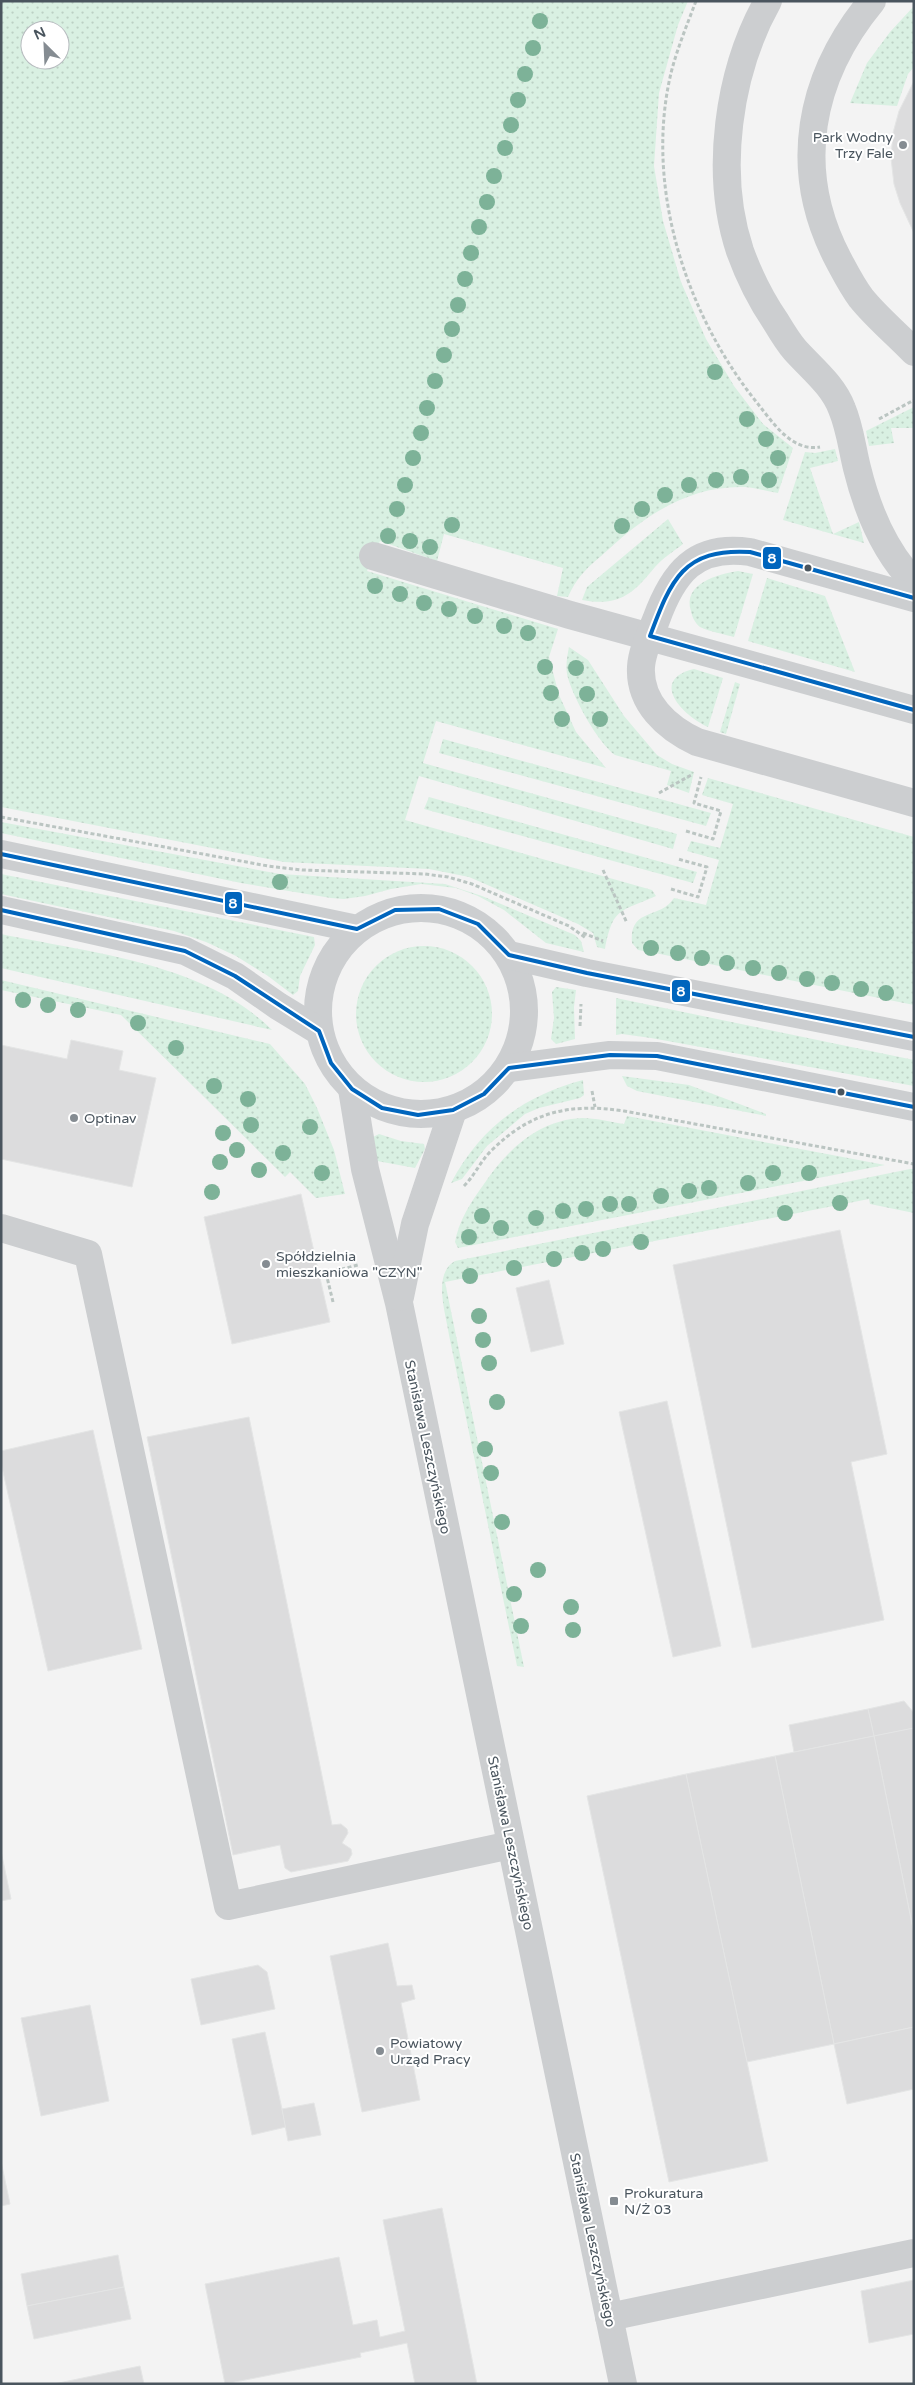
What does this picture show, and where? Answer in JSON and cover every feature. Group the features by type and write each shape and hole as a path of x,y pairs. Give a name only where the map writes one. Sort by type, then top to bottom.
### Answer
{"street":[{"path":"768,1 746,47 732,104 729,187 738,243 754,284 772,317 794,348 824,380 839,403 846,422 867,501 890,552 914,582"},
{"path":"872,1 850,30 827,73 814,124 812,184 820,220 850,282 874,312 914,352"},
{"path":"914,598 750,552 734,550 719,552 693,562 671,584 650,636 641,668 646,696 654,710 680,734 703,744 914,803"},
{"path":"373,556 914,710"},
{"path":"1,854 357,930"},
{"path":"438,909 478,924 509,955 524,992 524,1031 509,1068 484,1094 453,1110 418,1115 391,1110 382,1108 352,1089 331,1063 319,1031 318,993 332,958 357,930 396,910 438,909"},
{"path":"1,910 83,927 186,952 235,976 278,1006 319,1031"},
{"path":"509,955 914,1037"},
{"path":"509,1068 585,1057 610,1055 657,1056 914,1107"},
{"name":"Stanisława Leszczyńskiego","path":"352,1089 365,1168 399,1303 623,2384"},
{"name":"Stanisława Leszczyńskiego","path":"399,1303 415,1224 453,1110"},
{"path":"1,1228 88,1254 228,1906 511,1845"},
{"path":"609,2317 914,2252"}],"path":[{"path":"685,30 696,1"},
{"path":"686,830 713,839 721,811 694,803 703,770"},
{"path":"659,793 694,774"},
{"path":"1,817 268,866 302,870 425,874 448,877 472,884 610,944"},
{"path":"671,889 698,897 706,867 678,859"},
{"path":"603,870 627,923"},
{"path":"580,932 590,946 591,954 580,1009 580,1023 595,1107"},
{"path":"459,1189 467,1182 492,1150 525,1125 559,1110 595,1107 914,1164"},
{"path":"333,1302 326,1274 363,1264"}],"green space":[{"path":"1,1 688,1 678,25 659,93 654,166 663,221 681,282 706,339 734,386 763,424 793,448 778,493 745,487 725,488 706,491 671,504 639,524 596,560 581,576 568,597 557,596 563,568 444,534 437,561 380,541 367,571 558,629 549,657 559,695 576,732 606,768 436,721 423,763 677,834 673,849 419,776 405,820 652,890 656,896 626,909 615,918 611,925 605,949 597,947 593,933 578,924 469,877 429,869 284,862 1,807"},
{"path":"914,6 914,67 908,74 897,106 850,103 867,63 890,32"},
{"path":"914,407 914,428 891,428 894,443 869,446 866,431"},
{"path":"835,449 838,461 810,468 833,534 859,522 864,543 783,520 805,452 815,453"},
{"path":"668,519 683,544 661,561 640,585 616,600 595,602 582,600 587,587"},
{"path":"738,571 753,574 734,637 700,627 695,622 691,613 690,602 692,594 697,587 712,578"},
{"path":"767,578 825,596 855,672 748,641"},
{"path":"569,647 588,660 624,716 657,755 672,764 694,772 689,793 667,785 671,771 615,755 601,741 587,720 571,687 567,670"},
{"path":"694,669 723,678 708,727 689,715 674,698 673,681 680,674"},
{"path":"735,682 740,684 726,734 720,732"},
{"path":"443,739 711,813 706,826 439,753"},
{"path":"708,778 914,837 914,1005 638,950 632,943 632,932 635,924 640,919 668,905 674,898 706,905 719,860 687,851 691,841 720,848 733,804 702,795"},
{"path":"429,797 697,872 693,883 424,809"},
{"path":"1,822 280,874 445,884 482,896 575,935 581,941 584,952 546,943 504,910 478,896 456,888 421,884 365,896 344,899 331,898 241,883 1,833"},
{"path":"1,874 314,937 315,945 300,976 298,991 293,995 268,976 236,956 206,942 174,931 1,894"},
{"path":"1,934 109,955 181,975 214,989 245,1007 272,1030 1,968"},
{"path":"424,946 450,951 472,966 487,988 492,1014 487,1040 472,1062 450,1077 424,1082 398,1077 376,1062 361,1040 356,1014 361,988 376,966 398,951"},
{"path":"1,980 270,1044 305,1084 317,1108 334,1150 345,1194 316,1198 290,1172 285,1177 121,1015 1,990"},
{"path":"556,987 576,990 574,1007 575,1039 556,1044 551,1039 554,1018 552,992"},
{"path":"616,998 914,1060 914,1086 651,1038 622,1034 616,1035"},
{"path":"622,1076 689,1085 766,1114 766,1116 637,1091 627,1086"},
{"path":"583,1080 584,1095 580,1098 539,1108 525,1114 487,1146 462,1179 451,1183 475,1146 505,1117 541,1095"},
{"path":"627,1116 885,1165 458,1248 455,1242 457,1234 470,1204 493,1171 525,1139 551,1124 566,1120 587,1118 624,1124"},
{"path":"379,1134 401,1141 424,1144 425,1149 415,1168 377,1161 373,1137"},
{"path":"914,1169 914,1213 870,1204 869,1199 445,1282 524,1667 517,1666 442,1295 444,1275 448,1267 455,1261"}],"building":[{"name":"Park Wodny Trzy Fale","path":"914,81 914,233 900,203 894,184 891,158 893,133 899,111"},
{"name":"Optinav","path":"71,1040 123,1051 119,1070 156,1078 132,1187 1,1159 1,1045 67,1059"},
{"name":"Spółdzielnia mieszkaniowa \"CZYN\"","path":"301,1194 330,1322 232,1344 204,1217"},
{"path":"840,1230 887,1454 851,1462 884,1620 752,1648 673,1265"},
{"path":"549,1280 564,1344 531,1352 516,1288"},
{"path":"667,1401 721,1646 673,1657 619,1412"},
{"path":"249,1417 332,1825 341,1824 347,1829 348,1833 342,1843 351,1849 352,1854 348,1861 291,1872 285,1868 280,1845 233,1855 147,1437"},
{"path":"93,1430 142,1649 48,1671 1,1463 1,1451"},
{"path":"904,1701 914,1713 914,1728 874,1736 868,1709"},
{"path":"868,1709 874,1736 794,1752 789,1725"},
{"path":"914,1728 914,1934 874,1736"},
{"path":"874,1736 914,1934 914,2027 834,2044 775,1756"},
{"path":"775,1756 834,2044 747,2062 686,1774"},
{"path":"686,1774 768,2161 669,2182 587,1796"},
{"path":"1,1851 11,1899 1,1901"},
{"name":"Powiatowy Urząd Pracy","path":"388,1943 397,1986 412,1985 415,1999 401,2003 420,2100 362,2112 330,1956"},
{"path":"258,1965 267,1972 275,2009 201,2025 191,1979"},
{"path":"90,2005 109,2101 41,2116 21,2018"},
{"path":"914,2027 914,2089 847,2104 834,2044"},
{"path":"265,2032 286,2127 252,2135 232,2039"},
{"path":"314,2103 321,2135 288,2141 282,2109"},
{"path":"1,2161 10,2204 1,2206"},
{"path":"442,2208 477,2384 415,2384 407,2343 360,2353 361,2357 225,2384 205,2284 339,2257 353,2325 377,2320 380,2337 405,2331 383,2220"},
{"path":"118,2255 124,2287 27,2306 21,2274"},
{"path":"914,2280 914,2334 869,2343 861,2291"},
{"path":"124,2287 131,2319 34,2339 27,2306"},
{"path":"140,2366 144,2384 54,2384"}],"transit line":[{"name":"8","path":"914,598 750,552 727,552 694,562 683,572 673,584 665,599 650,636 914,710"},
{"name":"8","path":"1,854 357,929 395,910 439,909 478,924 509,955 587,973 914,1037"},
{"name":"8","path":"1,910 185,951 235,976 319,1031 331,1063 352,1089 382,1108 418,1115 453,1110 484,1094 509,1068 610,1055 657,1056 914,1107"}],"place":[{"name":"Park Wodny Trzy Fale","path":"903,145"},
{"name":"Optinav","path":"74,1118"},
{"name":"Spółdzielnia mieszkaniowa \"CZYN\"","path":"266,1264"},
{"name":"Powiatowy Urząd Pracy","path":"380,2051"},
{"name":"Prokuratura N/Ż 03","path":"614,2201"}]}
